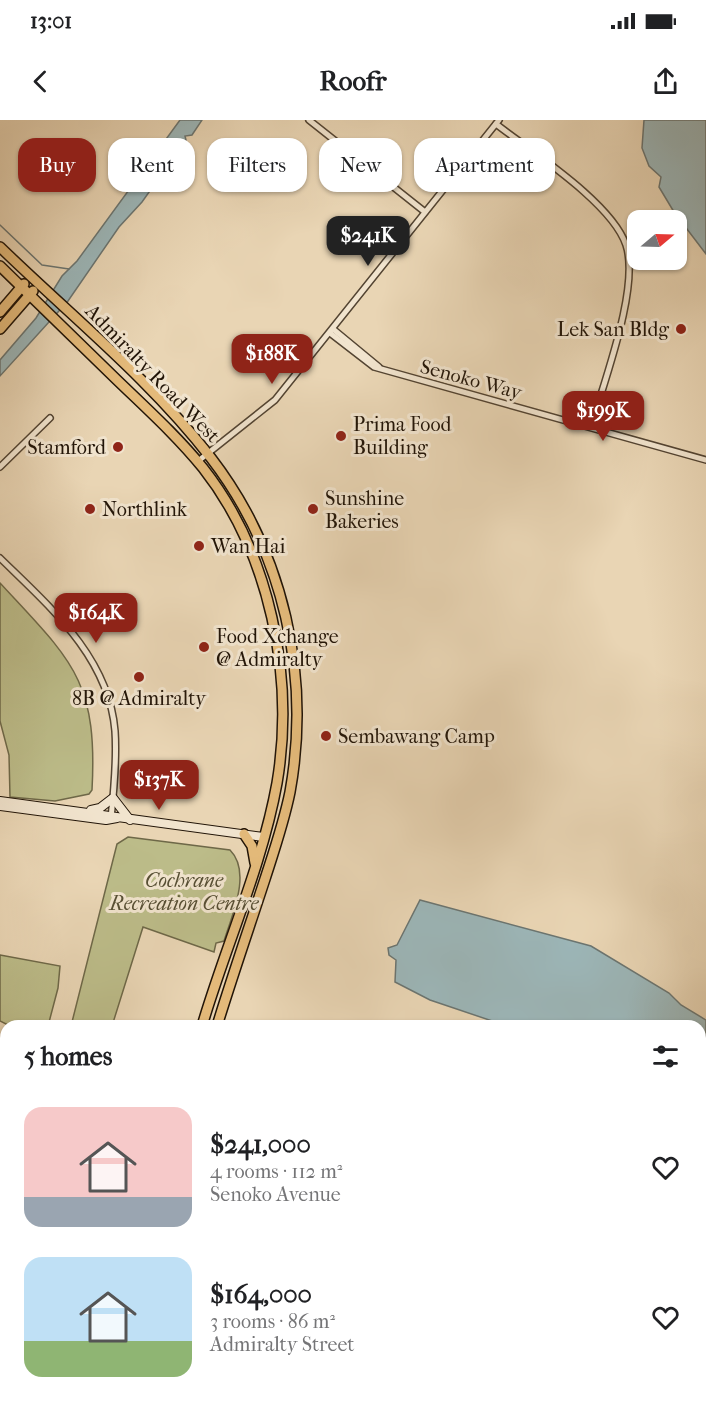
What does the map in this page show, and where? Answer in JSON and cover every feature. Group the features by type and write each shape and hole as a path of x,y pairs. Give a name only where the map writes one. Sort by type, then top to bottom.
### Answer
{"main road":[{"name":"Admiralty Road West","path":"0,247 150,390 208,454 235,493 256,531 272,571 288,623 297,707 295,753 281,827 219,1020"},
{"name":"Admiralty Road West","path":"0,266 56,318 197,462 231,513 250,554 265,596 278,651 283,704 277,784 256,865 204,1020"},
{"path":"0,266 9,282 8,303"},
{"path":"0,312 30,277"},
{"path":"0,329 34,297 39,285"},
{"path":"87,811 100,808 113,798 130,820"},
{"path":"0,801 87,811 113,818"},
{"path":"0,806 263,837 272,837 281,827"},
{"path":"244,834 252,846 256,865"}],"street":[{"path":"309,120 425,212"},
{"path":"197,462 268,406 332,331 498,122 604,211 619,231 626,246 630,264 629,291 591,427"},
{"name":"Senoko Way","path":"332,331 380,367 405,377 706,460"},
{"path":"0,467 50,418"},
{"path":"0,558 71,630 96,669 115,729 113,818"}],"green space":[{"path":"0,583 45,632 75,674 84,696 90,722 93,752 92,790 89,794 55,801 10,797 9,755 0,721"},
{"name":"Cochrane Recreation Centre","path":"128,837 230,850 239,870 240,882 235,907 224,941 216,943 214,952 143,927 114,1020 73,1020 117,844"},
{"path":"0,955 60,966 58,988 50,1020 0,1020"}],"water":[{"path":"180,120 202,120 192,135 185,136 186,138 167,138"},
{"path":"644,120 706,120 706,254 687,229 687,210 673,210 659,187 661,177 649,166 642,148"},
{"path":"127,192 149,192 119,227 68,301 0,376 0,360 36,318 62,276 77,261"},
{"path":"420,900 591,946 669,993 681,1005 706,1020 489,1020 430,1000 395,982 396,960 389,955 388,948 397,945"}],"waterway":[{"path":"0,225 42,265 69,269"}],"place":[{"name":"Lek San Bldg","path":"681,329"},
{"name":"Prima Food Building","path":"341,436"},
{"name":"Stamford","path":"118,447"},
{"name":"Northlink","path":"90,509"},
{"name":"Sunshine Bakeries","path":"313,509"},
{"name":"Wan Hai","path":"199,546"},
{"name":"Food Xchange @ Admiralty","path":"204,647"},
{"name":"8B @ Admiralty","path":"139,677"},
{"name":"Sembawang Camp","path":"326,736"}]}
